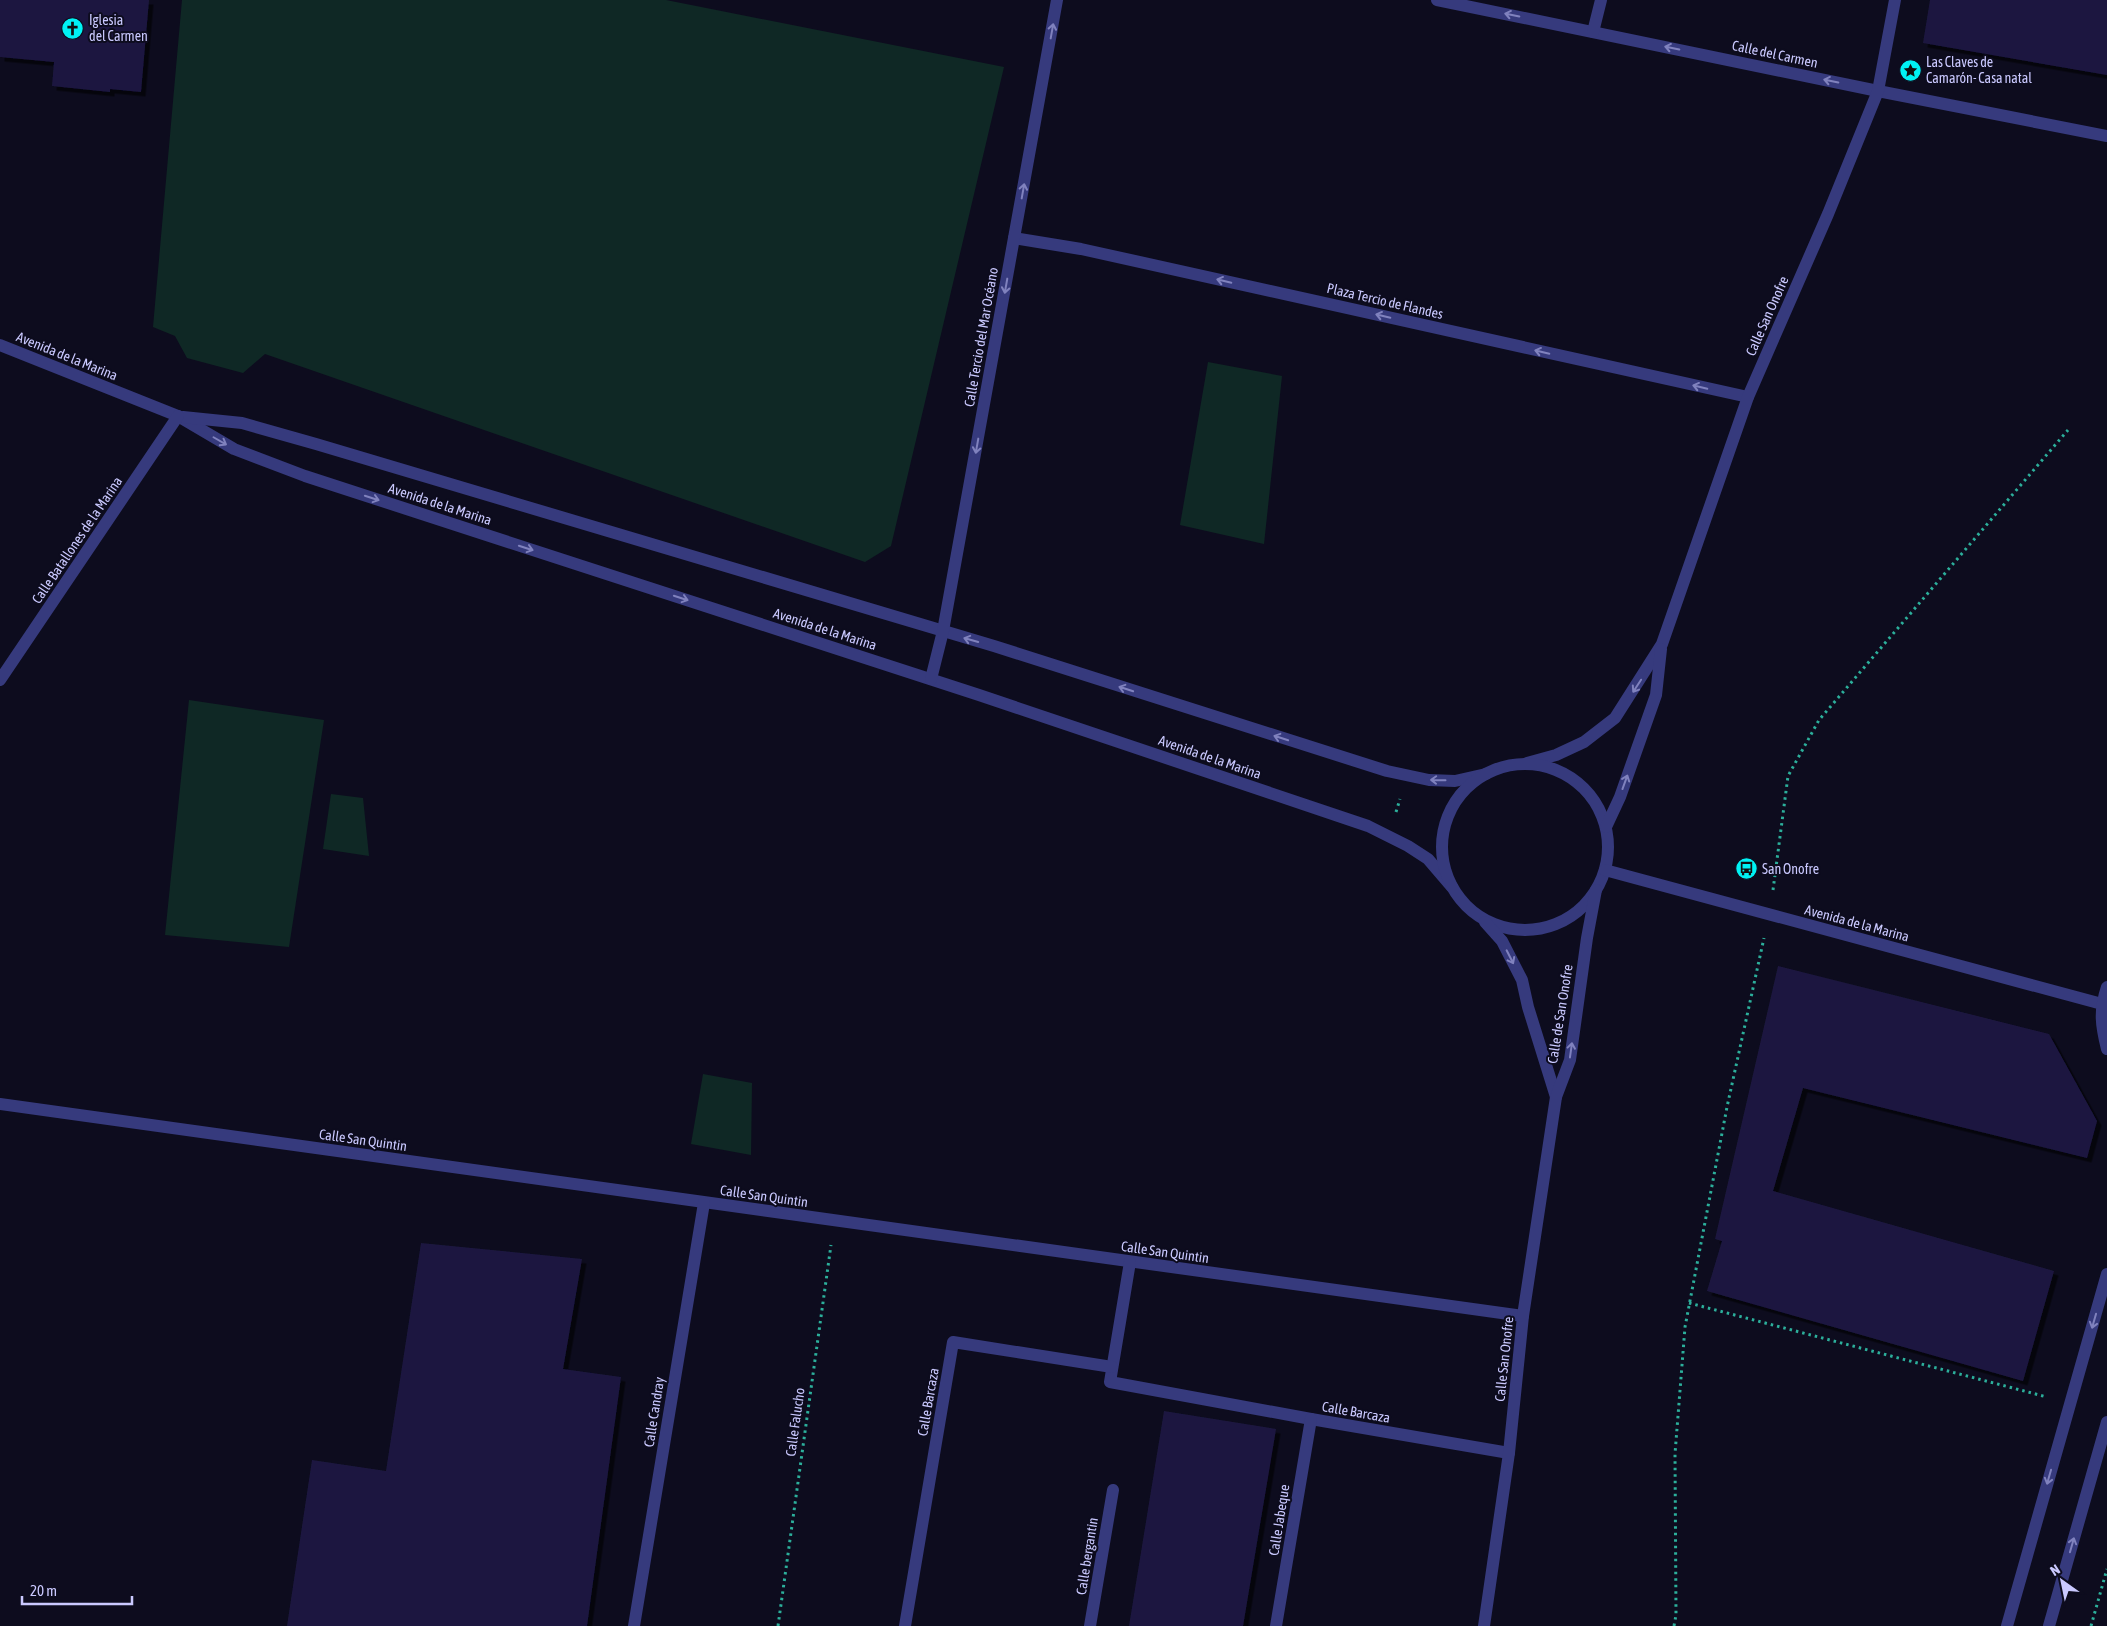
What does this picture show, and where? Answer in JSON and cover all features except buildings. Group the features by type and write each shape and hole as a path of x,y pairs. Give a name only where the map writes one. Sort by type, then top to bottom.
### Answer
{"street":[{"name":"Calle Tercio del Mar Océano","path":"931,679 943,632 1058,0"},
{"name":"Calle del Carmen","path":"1438,0 1878,91 2107,136"},
{"path":"1593,32 1601,0"},
{"name":"Calle San Onofre","path":"1662,644 1748,397 1828,214 1878,91 1895,0"},
{"name":"Plaza Tercio de Flandes","path":"1014,238 1081,250 1748,397"},
{"name":"Avenida de la Marina","path":"0,346 178,416 234,449 305,476 931,679 1368,826 1408,846 1428,859 1452,887"},
{"name":"Avenida de la Marina","path":"178,416 242,423 307,441 943,632 1387,772 1430,780 1455,781 1486,774"},
{"name":"Calle Batallones de la Marina","path":"0,680 178,416"},
{"path":"1527,763 1549,767 1569,776 1586,789 1599,807 1606,827 1609,848 1605,870 1596,890 1583,907 1565,920 1545,928 1523,930 1502,927 1481,918 1465,904 1452,887 1444,867 1442,845 1445,823 1454,804 1468,787 1486,774 1506,766 1527,763 1556,755 1584,742 1615,718 1662,644"},
{"path":"1606,827 1620,797 1656,695 1662,644"},
{"name":"Avenida de la Marina","path":"1605,870 2102,1004"},
{"name":"Calle de San Onofre","path":"1556,1097 1570,1060 1587,938 1596,890"},
{"name":"Calle de San Onofre","path":"1481,918 1502,941 1522,980 1528,1007 1556,1097"},
{"path":"2107,987 2102,1004 2102,1029 2107,1049"},
{"name":"Calle San Onofre","path":"1484,1626 1509,1453 1524,1316 1556,1097"},
{"name":"Calle San Quintin","path":"0,1104 1524,1316"},
{"name":"Calle Candray","path":"634,1626 704,1203"},
{"path":"1112,1367 1130,1262"},
{"path":"2007,1626 2107,1274"},
{"name":"Calle Barcaza","path":"905,1626 953,1342 1112,1367 1110,1382 1509,1453"},
{"name":"Calle Jabeque","path":"1276,1626 1311,1419"},
{"path":"2050,1626 2107,1422"},
{"name":"Calle bergantin","path":"1090,1626 1113,1490"}],"path":[{"path":"1674,1626 1676,1615 1675,1454 1685,1327 1728,1107 1769,915 1788,776 1819,720 2068,430"},
{"path":"1389,836 1407,776"},
{"name":"Calle Falucho","path":"778,1626 835,1221"},
{"path":"1690,1303 2070,1403"},
{"path":"2091,1626 2107,1569"}],"green space":[{"path":"182,0 666,0 1004,67 891,546 865,562 265,354 243,373 187,358 175,336 153,327"},
{"path":"1208,362 1282,376 1264,544 1180,525"},
{"path":"189,700 324,720 289,947 165,935"},
{"path":"331,794 363,798 369,856 323,849"},
{"path":"703,1074 752,1083 751,1155 691,1144"}],"place":[{"name":"Iglesia del Carmen","path":"73,28"},
{"name":"Las Claves de Camarón- Casa natal","path":"1910,70"},
{"name":"San Onofre","path":"1746,869"}]}
